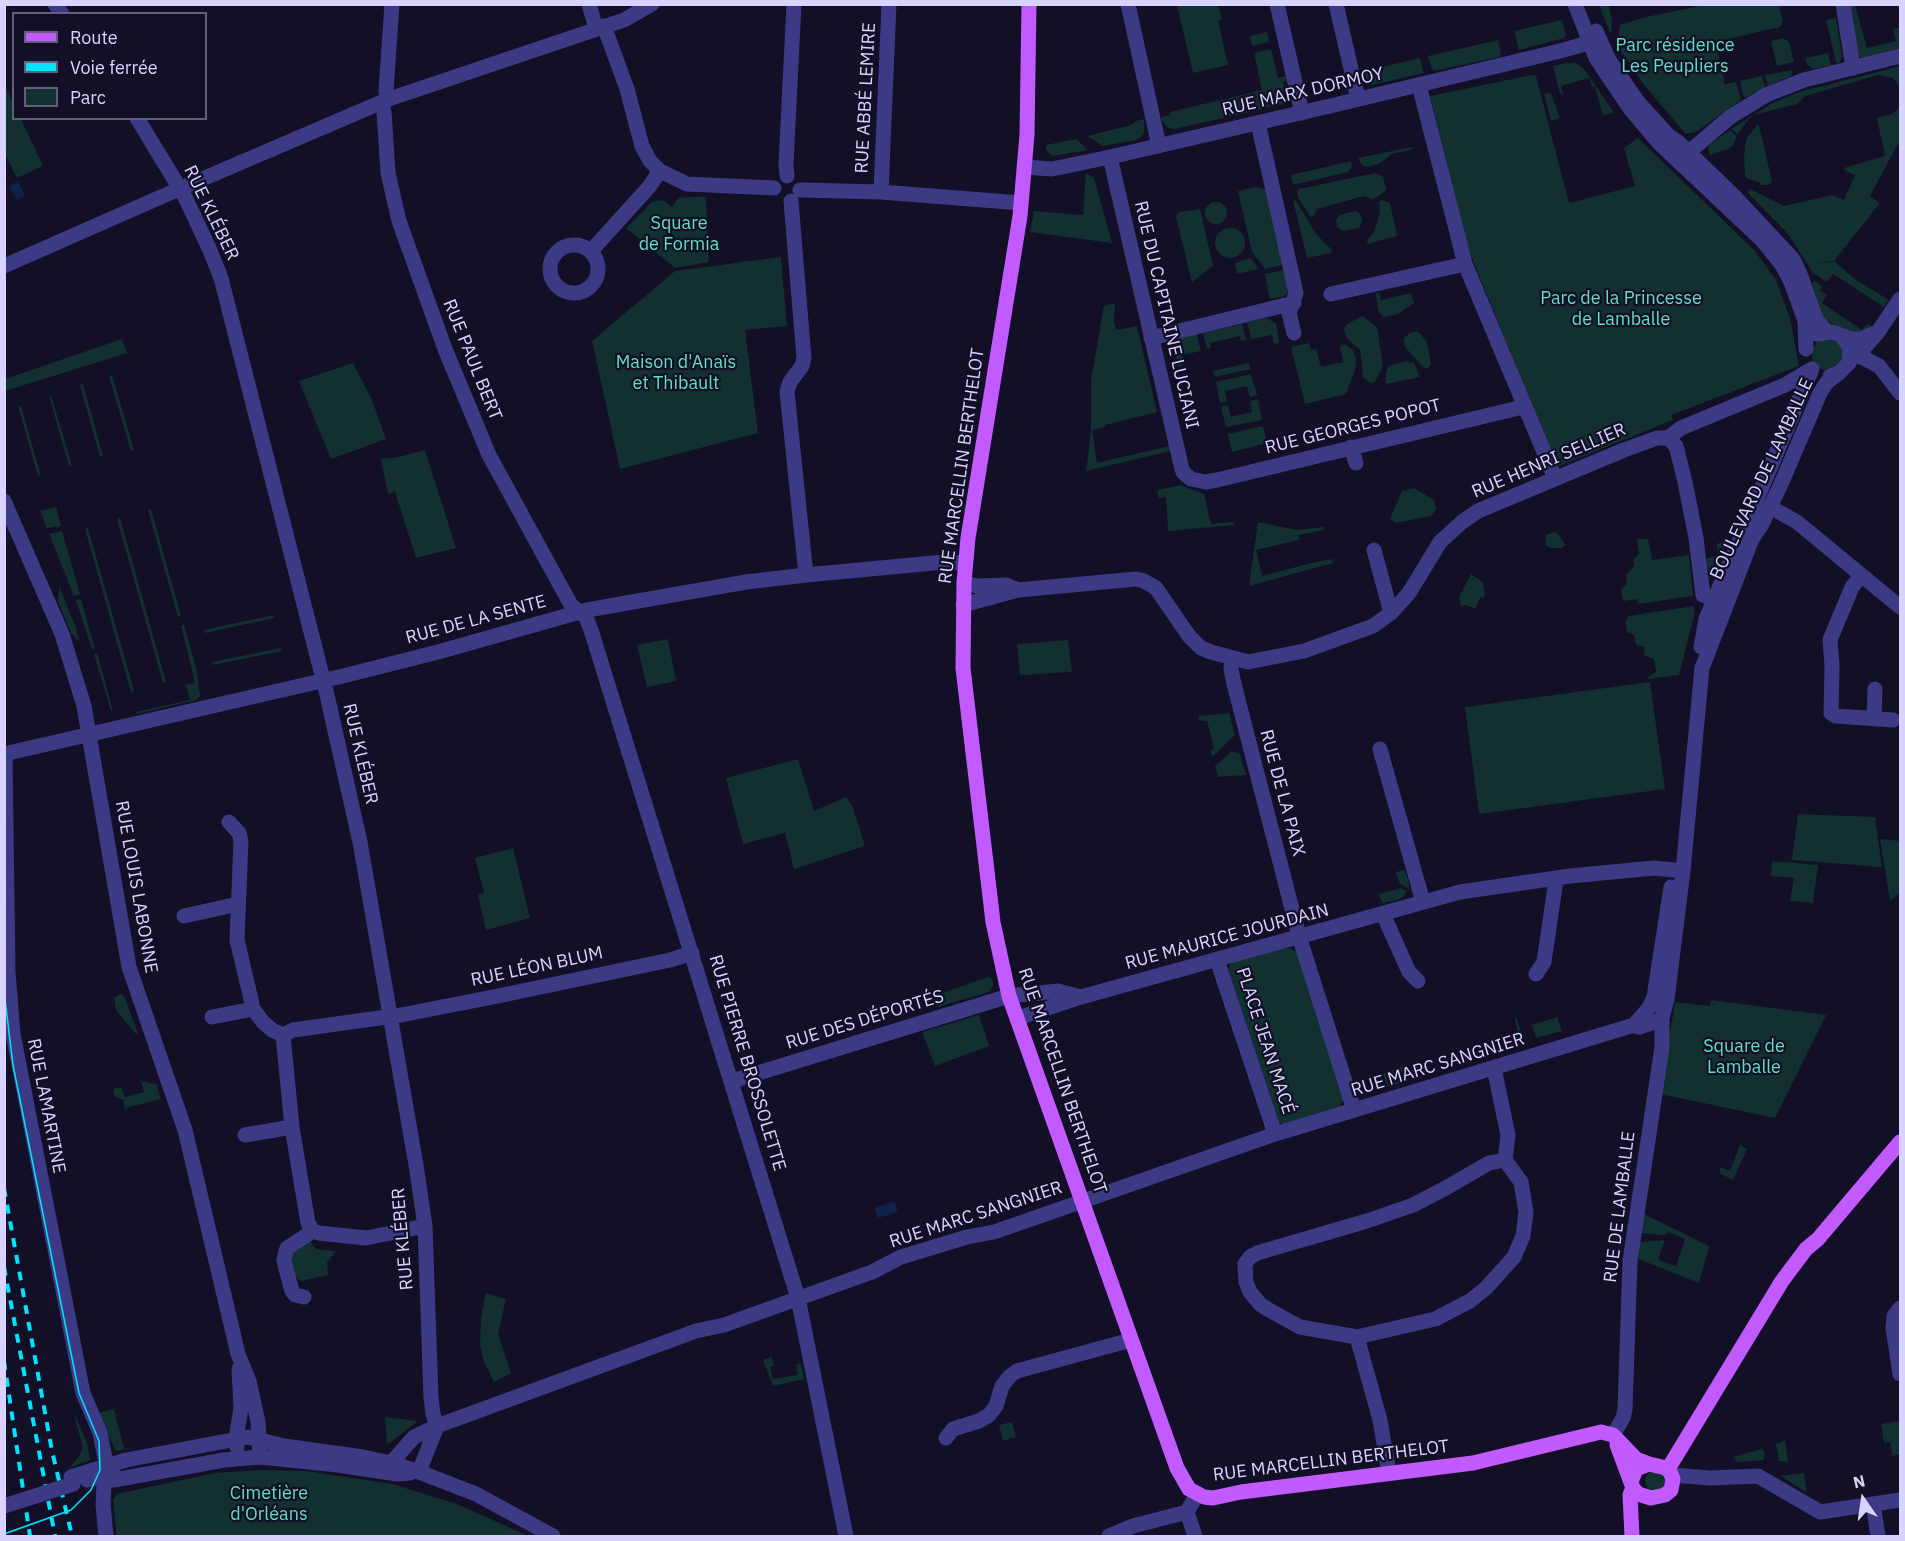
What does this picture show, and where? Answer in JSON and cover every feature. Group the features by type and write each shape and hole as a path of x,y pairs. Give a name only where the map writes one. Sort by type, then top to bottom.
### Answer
{"main road":[{"name":"RUE MARCELLIN BERTHELOT","path":"1029,4 1027,135 1021,203 965,563 963,668 993,922 1009,996 1177,1468 1184,1482 1197,1494 1213,1498 1473,1463 1601,1432 1613,1436"},
{"path":"1613,1436 1632,1485 1638,1494 1651,1498 1665,1495 1670,1478 1782,1281 1900,1142"},
{"path":"1613,1436 1636,1459 1658,1465 1670,1478"},
{"path":"1633,1536 1630,1496 1632,1485 1636,1469 1649,1464"},
{"path":"1633,1536 1640,1514 1651,1498"}],"street":[{"name":"RUE PAUL BERT","path":"392,4 384,112 387,173 399,221 441,339 489,456 571,605 579,612"},
{"path":"589,4 627,89 642,146 650,161 660,171 687,184 774,188"},
{"path":"4,266 385,101 624,20 652,4"},
{"path":"787,176 794,4"},
{"name":"RUE ABBÉ LEMIRE","path":"881,192 889,4"},
{"path":"1128,4 1159,146"},
{"path":"1277,4 1302,113"},
{"path":"1336,4 1358,99"},
{"path":"1575,4 1594,41 1608,78 1631,110 1659,143 1683,157 1737,199 1793,260 1816,319 1826,331 1861,339 1878,332"},
{"path":"1585,4 1594,41"},
{"path":"1844,4 1853,68"},
{"name":"RUE MARX DORMOY","path":"1024,167 1052,169 1110,157 1302,113 1594,41"},
{"path":"1683,157 1730,117 1766,95 1804,80 1900,56"},
{"path":"1419,84 1465,264 1523,407 1555,478"},
{"name":"RUE KLÉBER","path":"138,120 179,189 209,248 220,278 323,680 360,842 416,1165 425,1226 431,1397 433,1414 438,1425"},
{"path":"1258,123 1296,293 1290,313 1294,333"},
{"name":"RUE DU CAPITAINE LUCIANI","path":"1110,157 1180,465 1183,472 1191,479"},
{"path":"1683,157 1762,240 1782,265 1791,282 1805,321 1808,363 1812,369 1824,376 1839,373 1878,332 1900,299"},
{"path":"591,251 649,187 660,171"},
{"path":"774,188 780,178 787,176 798,182 795,196 804,358 787,392 806,575"},
{"path":"774,188 779,199 795,196 881,192 1021,203"},
{"path":"1331,294 1465,264"},
{"path":"1151,338 1294,303"},
{"path":"1806,349 1814,337 1826,331"},
{"path":"1842,336 1854,356 1879,366 1900,393"},
{"name":"RUE HENRI SELLIER","path":"963,605 1018,590 1114,580 1144,581 1162,594 1194,642 1211,652 1232,659 1256,661 1304,651 1373,626 1391,614 1409,593 1440,542 1462,522 1487,506 1624,450 1657,438 1668,438 1681,428 1785,385 1812,369"},
{"name":"BOULEVARD DE LAMBALLE","path":"1720,602 1812,369"},
{"name":"BOULEVARD DE LAMBALLE","path":"1662,1018 1678,870 1695,668 1706,630 1706,618 1720,602 1770,507 1822,388 1839,373"},
{"name":"RUE GEORGES POPOT","path":"1191,479 1206,482 1217,480 1523,407"},
{"path":"1668,438 1676,446 1685,482 1696,538 1703,595 1720,602"},
{"path":"1351,447 1356,463"},
{"name":"RUE LOUIS LABONNE","path":"4,501 62,634 84,706 129,967 185,1130 238,1354 249,1382 260,1439 260,1457"},
{"path":"1770,507 1797,522 1900,607"},
{"path":"1374,550 1391,614"},
{"name":"RUE DE LA SENTE","path":"5,754 438,652 579,612 746,582 944,562 965,563"},
{"path":"1861,576 1852,587 1830,640 1831,713 1836,716 1893,720"},
{"name":"RUE HENRI SELLIER","path":"964,582 976,586 1006,585 1018,590"},
{"name":"RUE PIERRE BROSSOLETTE","path":"579,612 586,617 798,1298 846,1536"},
{"name":"RUE DE LA PAIX","path":"1232,659 1234,684 1299,936"},
{"path":"1874,718 1875,689"},
{"path":"1380,748 1423,902"},
{"name":"RUE LAMARTINE","path":"5,754 8,972 13,1034 83,1393 100,1433 105,1458"},
{"path":"229,822 239,833 241,842 237,940 253,1009 272,1030 283,1035 292,1127 308,1223 313,1231 319,1233 356,1238 425,1226"},
{"name":"RUE MAURICE JOURDAIN","path":"1018,1018 1081,997 1460,892 1556,880 1570,876 1654,868 1678,870"},
{"name":"BOULEVARD DE LAMBALLE","path":"1634,1025 1649,1008 1654,997 1678,870"},
{"path":"1536,974 1544,962 1556,880"},
{"path":"184,916 238,904"},
{"path":"1383,914 1409,972 1418,981"},
{"path":"1299,936 1354,1110"},
{"name":"RUE LÉON BLUM","path":"283,1035 293,1030 390,1017 670,960 692,953"},
{"name":"PLACE JEAN MACÉ","path":"1218,960 1275,1134"},
{"name":"RUE MAURICE JOURDAIN","path":"1009,996 1058,991 1081,997"},
{"name":"RUE DES DÉPORTÉS","path":"732,1081 1009,996"},
{"path":"212,1017 253,1009"},
{"path":"1634,1025 1640,1027 1662,1018"},
{"name":"RUE DE LAMBALLE","path":"1613,1436 1623,1418 1625,1409 1630,1261 1662,1047 1662,1018"},
{"name":"RUE MARC SANGNIER","path":"392,1462 414,1437 438,1425 696,1331 724,1325 872,1272 901,1257 967,1237 994,1232 1275,1134 1634,1025"},
{"path":"1494,1068 1508,1135 1506,1160 1521,1182 1526,1212 1523,1236 1514,1257 1486,1288 1452,1311 1426,1322 1357,1337 1300,1327 1260,1304 1250,1292 1245,1264 1257,1253 1367,1221 1413,1204 1488,1163 1506,1160"},
{"path":"245,1135 292,1127"},
{"path":"304,1297 292,1291 284,1261 288,1248 313,1231"},
{"path":"1900,1308 1894,1316 1893,1328 1900,1374"},
{"path":"1357,1337 1380,1420 1389,1473"},
{"path":"946,1438 953,1429 979,1421 989,1415 996,1406 1002,1386 1017,1371 1131,1340"},
{"name":"RUE LOUIS LABONNE","path":"238,1354 241,1408 236,1439 239,1458"},
{"path":"419,1472 438,1425"},
{"path":"4,1506 126,1460 248,1437 284,1446 392,1462 476,1494 553,1536"},
{"path":"106,1536 103,1505 104,1479 113,1472 130,1465 186,1454 216,1443"},
{"path":"4,1498 72,1481 114,1480 239,1458 260,1457 396,1474 419,1472"},
{"path":"1670,1478 1758,1476 1820,1512 1900,1500"},
{"path":"1109,1536 1133,1526 1185,1515 1197,1494"},
{"path":"1873,1504 1878,1536"},
{"path":"1185,1515 1195,1536"}],"green space":[{"name":"Parc résidence Les Peupliers","path":"1710,4 1779,5 1783,21 1780,27 1715,42 1725,84 1736,82 1741,100 1696,132 1686,134 1644,85 1620,50 1617,43 1620,25 1646,17"},
{"path":"1177,5 1218,5 1222,19 1218,20 1228,65 1193,73"},
{"path":"1599,5 1609,5 1612,21 1611,35"},
{"path":"1849,5 1855,5 1867,48 1896,41 1893,29 1900,27 1900,48 1863,58 1858,56"},
{"path":"1836,18 1842,56 1840,62 1836,63 1826,20"},
{"path":"1562,20 1566,35 1564,38 1519,50 1514,31"},
{"path":"1267,32 1269,42 1252,46 1250,36"},
{"path":"1783,38 1789,42 1794,62 1777,66 1771,41"},
{"path":"1498,40 1501,54 1499,57 1434,71 1432,69 1428,56"},
{"path":"1271,49 1278,78 1287,76 1288,80 1283,82 1285,89 1289,89 1290,95 1284,104 1175,129 1168,128 1162,122 1162,117 1170,115 1170,112 1262,90 1254,53"},
{"path":"1828,53 1831,65 1813,69 1807,64 1805,58"},
{"path":"1420,58 1424,73 1372,85 1361,78 1360,72"},
{"path":"1575,62 1584,69 1614,113 1603,115 1595,87 1592,87 1589,78 1561,86 1563,95 1560,94 1553,66"},
{"path":"1900,66 1900,87 1893,78 1878,75 1805,96 1797,104 1754,115 1738,134 1731,129 1774,102 1800,92"},
{"path":"1793,70 1791,76 1768,86 1765,75"},
{"name":"Parc de la Princesse de Lamballe","path":"1536,76 1569,203 1635,186 1624,148 1638,138 1754,250 1776,280 1790,318 1799,366 1671,415 1673,420 1557,467 1467,246 1430,96"},
{"path":"1762,76 1765,87 1744,98 1740,81"},
{"path":"4,84 12,101 12,120 21,120 43,166 17,178 5,154"},
{"path":"1551,93 1560,118 1551,121 1544,94"},
{"path":"1900,100 1900,140 1870,196 1880,203 1834,261 1816,263 1835,262 1856,280 1889,300 1884,307 1833,274 1826,282 1812,272 1789,235 1747,192 1750,189 1784,206 1832,195 1844,200 1855,175 1845,171 1844,168 1885,156 1877,118 1892,114 1898,109"},
{"path":"1144,119 1144,132 1136,140 1103,146 1087,136 1131,125"},
{"path":"1759,125 1772,182 1768,185 1761,185 1745,176 1746,139"},
{"path":"1730,130 1737,136 1732,146 1710,155 1709,145"},
{"path":"1076,139 1088,150 1052,156 1046,150 1046,145"},
{"path":"1412,147 1413,149 1392,154 1380,163 1368,167 1363,166 1358,158"},
{"path":"1351,161 1352,167 1348,172 1293,185 1291,175"},
{"path":"1086,173 1094,178 1112,243 1030,232 1034,211 1083,215"},
{"path":"1375,173 1383,177 1386,188 1373,200 1365,196 1317,209 1313,217 1298,197 1299,189"},
{"path":"1255,187 1266,189 1283,265 1265,269 1252,252 1238,191"},
{"name":"Square de Formia","path":"706,197 709,262 675,268 626,228 652,202 662,200 672,207 678,198"},
{"path":"1293,200 1296,201 1316,234 1332,250 1331,253 1307,258"},
{"path":"1382,200 1390,203 1397,236 1368,244 1367,240 1374,232 1380,212 1379,202"},
{"path":"1216,202 1224,205 1227,213 1224,221 1216,224 1208,221 1205,213 1208,205"},
{"path":"1200,209 1213,266 1192,282 1176,217 1179,212"},
{"path":"1355,211 1360,214 1362,221 1359,228 1343,231 1337,227 1336,220 1340,215"},
{"path":"1230,228 1236,229 1244,237 1244,249 1236,257 1230,258 1224,257 1216,249 1215,243 1216,237 1224,229"},
{"name":"Maison d'Anaïs et Thibault","path":"781,257 787,326 745,330 758,433 620,469 592,341 675,271"},
{"path":"1251,258 1258,269 1237,274 1235,263"},
{"path":"1284,270 1289,291 1285,296 1270,299 1265,274"},
{"path":"1815,281 1822,286 1820,290 1827,295 1822,303 1862,330 1868,324 1873,327 1865,333 1849,332 1827,321 1820,312 1812,283"},
{"path":"1376,293 1379,293 1381,300 1411,293 1414,303 1398,314 1384,317 1378,311"},
{"path":"1115,303 1116,330 1137,326 1157,412 1092,430 1097,463 1169,446 1170,451 1086,471 1091,430 1091,380 1104,306"},
{"path":"1362,316 1377,327 1383,366 1375,382 1371,384 1363,377 1360,350 1348,339 1344,330 1346,325"},
{"path":"1267,318 1276,324 1279,343 1274,344 1272,335 1251,339 1247,322"},
{"path":"1242,324 1246,340 1241,341 1240,336 1210,343 1211,348 1207,349 1203,333"},
{"path":"1413,332 1419,332 1427,342 1431,364 1428,368 1424,368 1405,347 1404,339"},
{"path":"1197,334 1201,351 1182,355 1183,365 1178,367 1173,340"},
{"path":"1833,338 1844,349 1842,364 1827,371 1821,369 1813,361 1811,350 1818,340"},
{"path":"122,339 127,353 5,391 5,379"},
{"path":"1309,343 1311,350 1316,349 1321,367 1343,362 1340,347 1345,344 1353,350 1356,359 1355,370 1346,394 1305,404 1291,347"},
{"path":"1405,361 1414,363 1420,377 1386,384 1388,366"},
{"path":"353,363 372,400 386,439 331,459 299,381"},
{"path":"1249,363 1251,369 1215,377 1213,371"},
{"path":"1251,374 1257,395 1250,397 1247,386 1225,391 1227,401 1220,403 1216,382"},
{"path":"112,375 134,450 131,451 109,376"},
{"path":"83,384 103,456 100,457 80,385"},
{"path":"51,395 72,466 69,466 49,396"},
{"path":"1258,399 1262,420 1226,427 1221,407 1228,405 1231,417 1252,412 1250,401"},
{"path":"18,406 21,406 41,476 38,476"},
{"path":"1263,426 1267,443 1232,452 1228,434"},
{"path":"425,450 456,548 416,558 395,492 388,494 381,459"},
{"path":"1180,485 1204,494 1211,524 1234,522 1234,525 1168,531 1166,497 1159,498 1157,490"},
{"path":"1414,488 1434,500 1436,509 1431,516 1396,523 1390,519 1402,491"},
{"path":"56,507 61,526 47,528 40,511"},
{"path":"151,509 181,616 178,617 148,510"},
{"path":"120,518 166,682 163,683 117,519"},
{"path":"1258,522 1297,530 1324,527 1324,530 1299,535 1299,540 1256,550 1262,576 1315,562 1332,559 1333,563 1249,586"},
{"path":"88,528 134,691 131,692 85,529"},
{"path":"62,531 80,594 74,596 49,534"},
{"path":"1554,532 1565,545 1562,548 1550,548 1545,544 1546,535"},
{"path":"1637,539 1648,539 1652,560 1689,555 1693,596 1638,604 1637,599 1623,601 1621,589 1627,584 1626,575 1634,566 1633,560 1639,554"},
{"path":"1725,541 1726,544 1710,580 1706,559 1718,555 1717,544"},
{"path":"1471,574 1483,582 1485,597 1480,598 1475,609 1466,605 1461,606 1459,597"},
{"path":"59,586 79,641 71,633 58,602"},
{"path":"81,599 95,649 92,649 76,600"},
{"path":"1694,606 1695,612 1679,675 1648,679 1656,672 1654,659 1645,656 1644,647 1636,644 1634,635 1627,632 1625,620 1628,616"},
{"path":"274,615 274,618 205,633 204,630"},
{"path":"181,625 184,625 196,668 200,696 196,700 137,714 136,712 190,700 186,685 195,683"},
{"path":"668,639 676,681 647,687 637,645"},
{"path":"1068,640 1072,672 1020,675 1017,644"},
{"path":"281,648 282,651 212,665 212,662"},
{"path":"97,653 113,711 111,711 94,654"},
{"path":"1650,682 1665,789 1479,814 1465,707"},
{"path":"1229,713 1235,735 1212,757 1211,751 1214,747 1207,721 1198,720 1199,716"},
{"path":"1232,751 1240,754 1246,775 1218,777 1215,766"},
{"path":"798,759 814,811 846,797 853,808 865,846 794,869 785,833 743,844 726,778"},
{"path":"1798,814 1875,817 1882,867 1792,860"},
{"path":"1880,839 1900,841 1900,893 1890,901"},
{"path":"513,848 530,918 486,930 478,895 484,893 475,858"},
{"path":"1772,861 1818,865 1813,903 1790,901 1794,878 1771,876"},
{"path":"1405,870 1409,889 1400,884 1396,872"},
{"path":"1401,888 1407,891 1404,896 1398,900 1382,903 1379,894"},
{"path":"1290,948 1298,953 1345,1098 1339,1107 1283,1124 1277,1121 1227,971 1232,962"},
{"path":"990,976 994,984 989,992 938,1007 935,996"},
{"path":"121,994 124,996 138,1034 116,1010 114,998"},
{"name":"Square de Lamballe","path":"1711,1000 1826,1015 1775,1118 1660,1094 1675,1002 1710,1006"},
{"path":"979,1015 989,1046 935,1066 922,1032"},
{"path":"1516,1017 1525,1043 1506,1048 1506,1042 1519,1037"},
{"path":"1557,1017 1562,1031 1536,1038 1532,1025"},
{"path":"1403,1066 1408,1081 1388,1087 1383,1074"},
{"path":"141,1081 156,1084 161,1099 125,1108 123,1100 115,1097 113,1089 121,1087 125,1097 144,1092"},
{"path":"1740,1145 1747,1149 1733,1180 1719,1173 1721,1167 1730,1171"},
{"path":"1642,1213 1709,1246 1699,1283 1636,1258 1639,1242 1665,1240 1658,1260 1676,1266 1685,1239 1668,1232 1666,1235 1640,1233"},
{"path":"309,1240 316,1249 336,1251 327,1263 328,1275 301,1281 293,1274 290,1252"},
{"path":"486,1293 506,1299 498,1334 511,1373 494,1382 483,1359 480,1345 481,1317"},
{"path":"772,1357 774,1366 770,1367 773,1379 798,1375 796,1365 801,1364 804,1379 773,1386 763,1360"},
{"path":"114,1409 124,1449 162,1442 116,1451 97,1413"},
{"path":"73,1410 87,1443 90,1460 69,1468 83,1448"},
{"path":"385,1417 417,1421 417,1422 387,1445"},
{"path":"1900,1421 1900,1454 1892,1456 1890,1442 1884,1443 1881,1424"},
{"path":"1012,1422 1016,1437 1003,1441 999,1425"},
{"path":"1785,1440 1788,1462 1779,1461 1776,1444"},
{"path":"1762,1449 1765,1454 1763,1460 1737,1462 1733,1457"},
{"name":"Cimetière d'Orléans","path":"263,1470 307,1471 392,1484 457,1504 528,1536 117,1536 113,1500 117,1494 214,1473"},
{"path":"1655,1471 1662,1474 1665,1481 1662,1488 1655,1491 1648,1488 1645,1481 1648,1474"},
{"path":"1804,1473 1807,1493 1781,1476"}],"water":[{"path":"18,181 25,196 16,200 9,186"},
{"path":"894,1201 898,1212 878,1218 875,1208"}],"tram line":[{"path":"4,991 13,1065 79,1393 99,1441 100,1470 91,1490 71,1510 4,1534"}],"railway":[{"path":"4,1188 52,1451 72,1536"},
{"path":"4,1267 55,1536"},
{"path":"4,1361 30,1536"}]}
